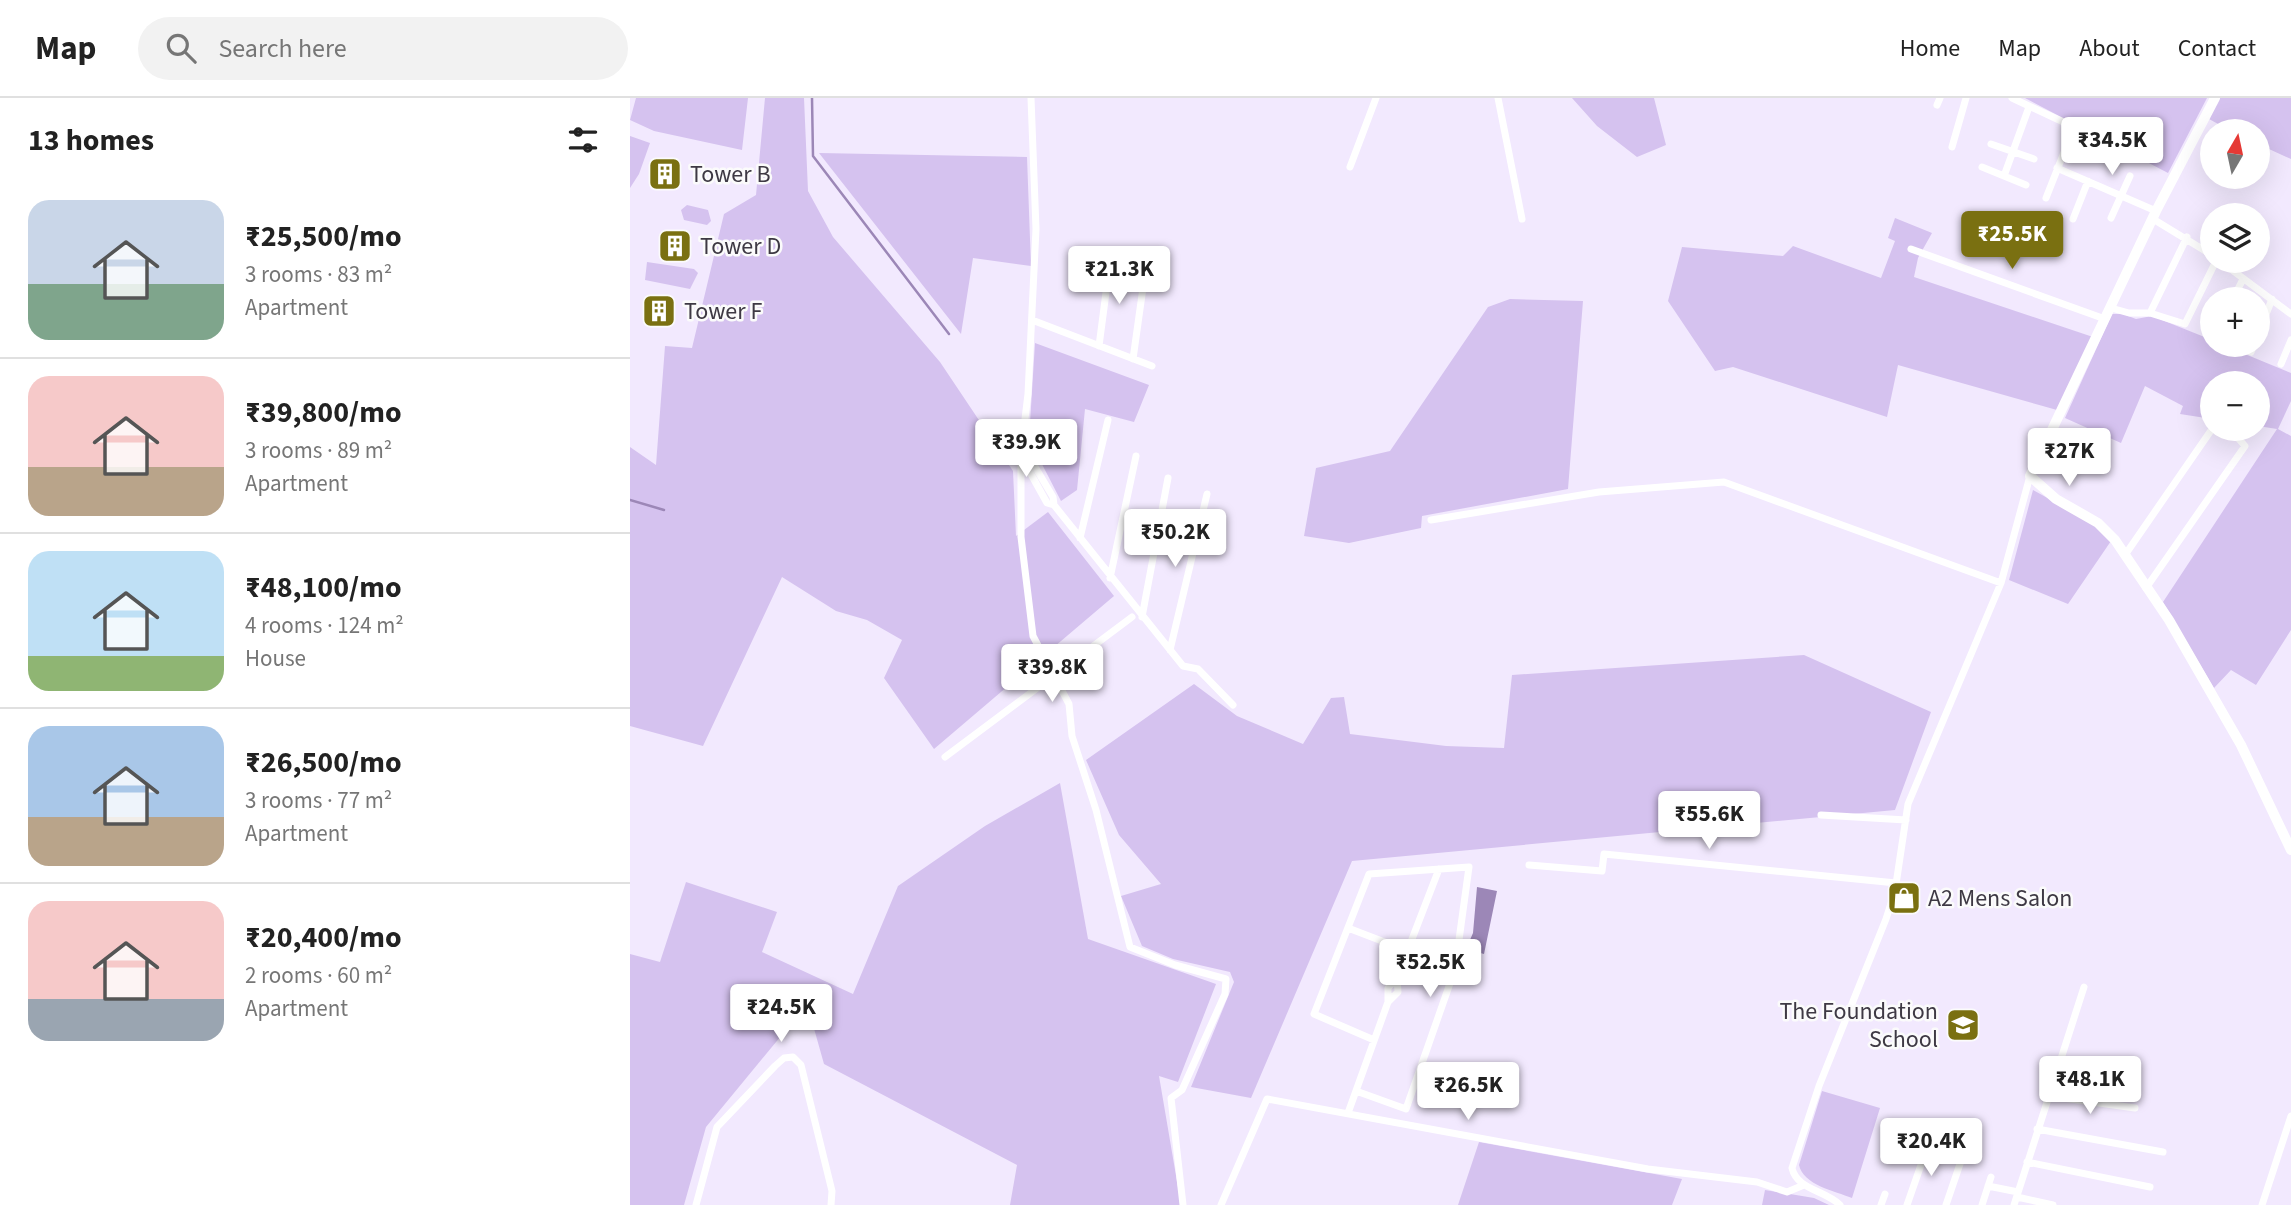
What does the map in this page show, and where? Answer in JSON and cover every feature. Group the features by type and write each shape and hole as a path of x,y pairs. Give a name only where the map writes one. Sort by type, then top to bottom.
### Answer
{"street":[{"path":"1031,98 1036,229 1032,320 1021,445 1021,537 1033,636 1069,704 1072,736 1096,810 1130,947 1175,965 1226,979 1225,994 1182,1090 1171,1098 1183,1205"},
{"path":"1350,167 1376,98"},
{"path":"1498,98 1522,219"},
{"path":"1952,147 1966,98"},
{"path":"2012,98 2074,127 2046,198"},
{"path":"1840,1205 1824,1193 1804,1185 1793,1176 1791,1168 1819,1086 1886,919 1896,883 1908,804 2001,583 2030,476 2155,215 2215,98"},
{"path":"2004,176 2029,107"},
{"path":"1990,144 2034,159"},
{"path":"1982,167 2026,185"},
{"path":"2057,168 2121,196 2155,215 2200,246"},
{"path":"2110,218 2130,176"},
{"path":"2073,219 2088,181"},
{"path":"2150,313 2187,237"},
{"path":"1911,249 2105,319"},
{"path":"1133,359 1147,259"},
{"path":"1099,346 1110,262"},
{"path":"2111,308 2129,313 2150,313 2185,324 2212,273"},
{"path":"2235,273 2291,314"},
{"path":"2239,287 2243,279"},
{"path":"2270,304 2272,299"},
{"path":"1032,320 1152,366"},
{"path":"2281,364 2291,340"},
{"path":"1080,538 1108,420"},
{"path":"2125,555 2204,441"},
{"path":"2146,588 2245,446 2241,441"},
{"path":"1021,445 1053,497 1054,505 1110,578 1183,666 1203,674 1233,705"},
{"path":"1021,457 1047,503 1054,505"},
{"path":"1110,578 1136,457"},
{"path":"2030,476 2056,499 2098,523 2125,555 2169,620 2258,775 2291,850"},
{"path":"1142,617 1168,478"},
{"path":"1431,520 1599,492 1724,482 2001,583"},
{"path":"1170,650 1207,494"},
{"path":"945,757 1132,617"},
{"path":"1821,815 1906,820"},
{"path":"1529,865 1602,871 1604,854 1896,883"},
{"path":"1356,1091 1406,1109 1455,970 1469,867 1370,874 1314,1014 1374,1040"},
{"path":"1348,1113 1388,1002 1398,992 1397,978 1438,869"},
{"path":"1348,928 1455,970"},
{"path":"2017,1198 2036,1129 2084,987"},
{"path":"696,1205 717,1127 775,1066 784,1058 793,1057 801,1065 832,1191 831,1205"},
{"path":"2049,1096 2135,1108"},
{"path":"1221,1205 1267,1099 1648,1169 1757,1182 1787,1192 1804,1185"},
{"path":"2262,1205 2291,1116"},
{"path":"2036,1129 2163,1152"},
{"path":"1907,1205 1929,1142"},
{"path":"1945,1205 1961,1161"},
{"path":"2027,1162 2150,1187"},
{"path":"1982,1205 1991,1177"},
{"path":"1988,1186 2017,1198 2053,1205"},
{"path":"1881,1205 1885,1194"}],"shaded area":[{"path":"636,98 748,98 742,150 654,131 630,120"},
{"path":"765,98 804,98 808,191 833,237 940,362 1013,471 1016,536 1048,512 1114,596 934,749 884,678 902,640 867,620 836,611 782,577 703,746 630,726 630,447 656,465 665,346 692,348 724,214 756,195"},
{"path":"1572,98 1654,98 1666,145 1637,157 1597,126"},
{"path":"2025,98 2207,98 2168,173"},
{"path":"2219,98 2291,98 2291,159 2270,149 2270,119 2209,119"},
{"path":"630,136 650,143 639,174 630,188"},
{"path":"819,153 1027,157 1031,266 973,258 961,334"},
{"path":"687,205 708,210 711,221 707,225 684,220 681,210"},
{"path":"1895,218 1932,233 1918,258 1914,277 2093,337 2057,410 1898,365 1887,417 1733,367 1715,371 1668,301 1682,247 1783,256 1793,246 1881,278 1895,241 1888,238"},
{"path":"647,262 694,269 698,273 690,289 645,280"},
{"path":"1510,299 1583,301 1568,489 1422,516 1421,528 1349,543 1304,536 1316,468 1390,451 1488,307"},
{"path":"2112,314 2123,314 2136,319 2152,316 2200,335 2200,357 2252,357 2291,373 2291,401 2278,429 2291,436 2291,630 2256,685 2231,670 2214,688 2163,602 2277,429 2270,428 2270,371 2200,371 2200,417 2180,414 2183,406 2145,386 2121,443 2065,418"},
{"path":"1035,343 1149,385 1134,422 1085,409 1077,490 1061,501 1029,439"},
{"path":"2033,490 2091,522 2111,541 2068,604 2009,580"},
{"path":"1804,655 1931,712 1895,810 1352,861 1251,1098 1191,1087 1234,982 1230,972 1173,959 1142,946 1121,896 1161,884 1119,835 1086,760 1194,684 1237,716 1303,744 1331,698 1344,697 1350,734 1446,746 1504,748 1512,675"},
{"path":"1060,783 1088,939 1216,984 1178,1082 1159,1076 1181,1205 1010,1205 1017,1165 824,1064 813,1025 795,1019 706,1127 684,1205 630,1205 630,954 660,962 686,882 777,912 762,952 853,994 898,886 985,826"},
{"path":"1477,887 1497,891 1484,954 1466,949 1473,933"},
{"path":"1822,1091 1880,1108 1852,1198 1813,1182 1802,1172 1799,1165"},
{"path":"1479,1142 1682,1179 1672,1205 1458,1205"},
{"path":"1765,1190 1814,1198 1829,1205 1762,1205"}],"waterway":[{"path":"812,98 813,156 949,334"},
{"path":"630,500 664,510"}],"place":[{"name":"Tower B","path":"665,174"},
{"name":"Tower D","path":"675,246"},
{"name":"Tower F","path":"659,311"},
{"name":"A2 Mens Salon","path":"1904,898"},
{"name":"The Foundation School","path":"1963,1025"}]}
